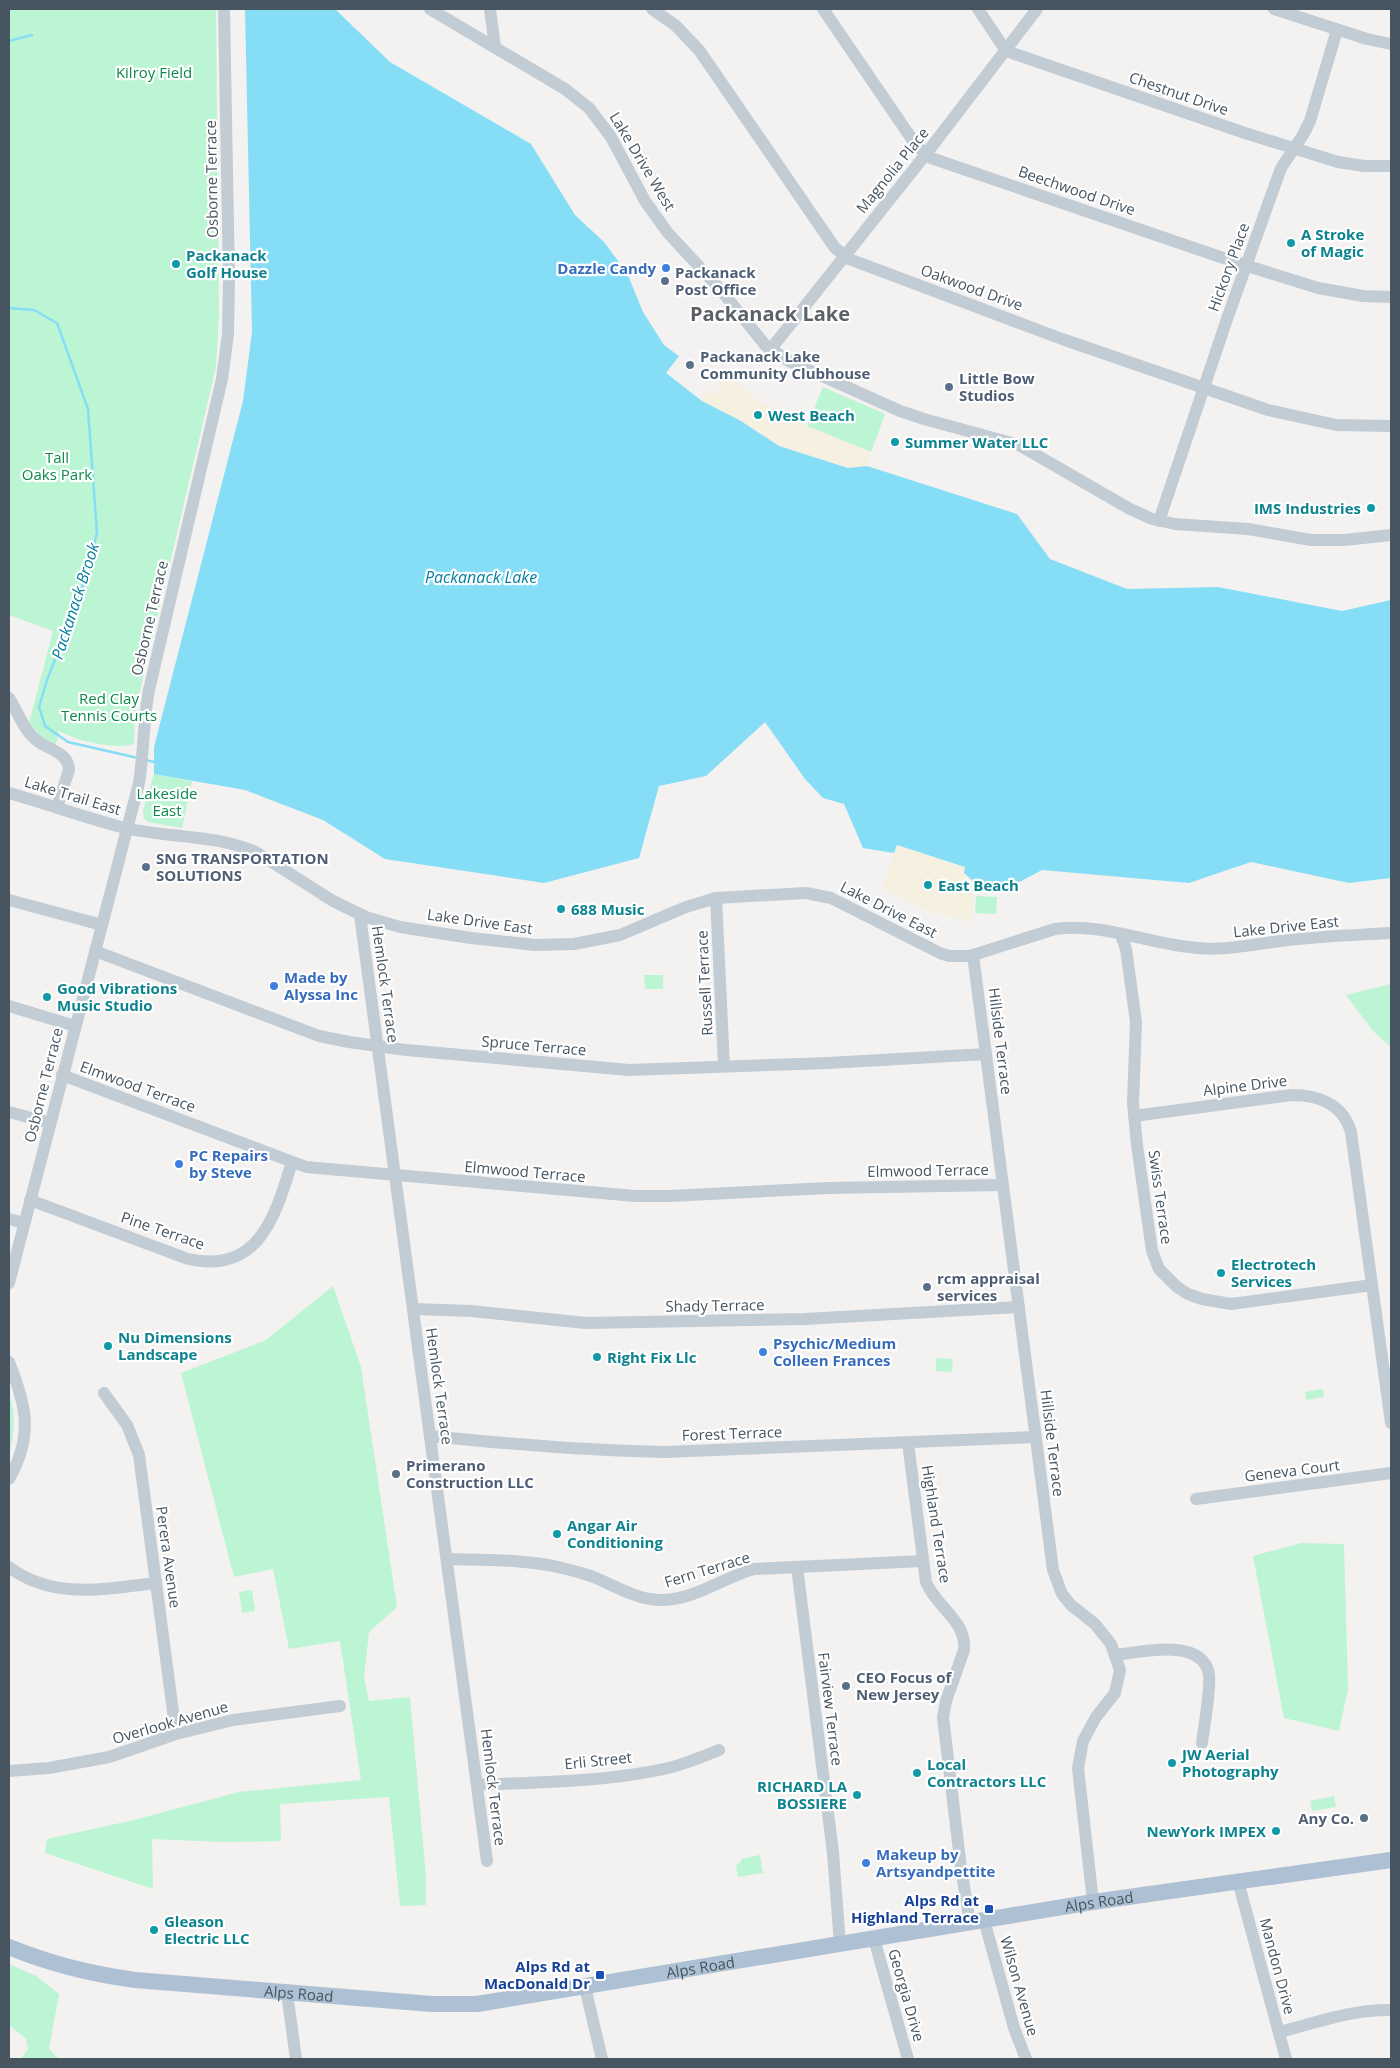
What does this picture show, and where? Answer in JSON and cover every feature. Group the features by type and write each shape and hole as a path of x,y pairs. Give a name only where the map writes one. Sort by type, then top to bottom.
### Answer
{"main road":[{"name":"Alps Road","path":"9,1947 52,1963 105,1976 135,1980 457,2005 493,2002 1093,1902 1391,1860"}],"street":[{"name":"Osborne Terrace","path":"9,1283 139,783 145,708 150,682 219,396 226,357 229,279 224,9"},
{"name":"Lake Drive West","path":"430,9 565,89 589,108 611,137 644,200 668,233 720,289 770,350 789,361 900,411 1019,446 1130,509 1158,521 1195,526 1248,529 1318,540 1344,540 1391,535"},
{"path":"490,9 495,47"},
{"name":"Oakwood Drive","path":"652,9 675,25 699,50 825,234 835,248 844,256 1062,339 1268,410 1336,426 1391,426"},
{"name":"Beechwood Drive","path":"823,9 916,145 926,154 943,162 1246,265 1340,293 1391,297"},
{"path":"978,9 1007,50"},
{"name":"Magnolia Place","path":"770,350 926,154 1037,9"},
{"path":"1274,9 1367,40 1391,44"},
{"name":"Hickory Place","path":"1158,521 1281,168 1310,121 1337,30"},
{"name":"Chestnut Drive","path":"1007,50 1088,80 1338,162 1364,166 1391,166"},
{"path":"9,698 28,731 38,741 62,755 69,764 69,770 57,807"},
{"name":"Lake Trail East","path":"9,793 127,828"},
{"name":"Lake Drive East","path":"127,828 209,839 241,846 256,852 333,901 360,915 400,927 480,939 551,945 574,944 620,935 686,907 716,898 806,892 831,898 940,953 960,957 973,955 1055,929 1068,927 1095,928 1121,935 1198,948 1225,948 1288,940 1391,933"},
{"name":"Russell Terrace","path":"716,898 724,1066"},
{"path":"9,900 102,925"},
{"name":"Hemlock Terrace","path":"360,915 379,1046 486,1861"},
{"name":"Swiss Terrace","path":"1121,935 1126,949 1136,1022 1133,1083 1134,1116 1154,1258 1167,1278 1177,1287 1202,1300 1231,1304 1372,1285"},
{"name":"Spruce Terrace","path":"95,951 319,1036 379,1046 614,1069 986,1054"},
{"name":"Hillside Terrace","path":"973,955 1053,1570 1056,1582 1071,1606 1104,1634 1116,1656 1120,1670 1114,1692 1088,1729 1080,1752 1078,1768 1093,1902"},
{"path":"9,1006 75,1026"},
{"name":"Elmwood Terrace","path":"62,1075 306,1167 635,1196 828,1188 1003,1185"},
{"name":"Alpine Drive","path":"1134,1116 1292,1095 1316,1097 1336,1107 1348,1123 1351,1132 1391,1423"},
{"path":"9,1112 50,1124"},
{"name":"Pine Terrace","path":"30,1200 188,1259 200,1262 224,1261 246,1252 261,1238 274,1214 292,1162"},
{"path":"9,1219 24,1223"},
{"name":"Shady Terrace","path":"413,1309 471,1311 595,1323 805,1319 1019,1307"},
{"path":"9,1362 22,1397 25,1431 21,1452 9,1479"},
{"name":"Perera Avenue","path":"104,1393 127,1425 139,1455 176,1734"},
{"name":"Forest Terrace","path":"430,1436 608,1452 665,1452 1036,1437"},
{"name":"Highland Terrace","path":"908,1443 926,1582 930,1592 958,1625 965,1641 964,1650 946,1701 943,1717 961,1868 977,1922"},
{"name":"Geneva Court","path":"1196,1499 1391,1473"},
{"name":"Fern Terrace","path":"447,1559 514,1562 560,1567 590,1575 640,1597 660,1600 684,1596 754,1569 923,1561"},
{"name":"Fairview Terrace","path":"797,1566 832,1853 840,1945"},
{"path":"9,1567 25,1578 40,1584 71,1590 87,1591 156,1583"},
{"path":"1116,1656 1176,1649 1195,1655 1202,1660 1209,1677 1202,1743"},
{"name":"Overlook Avenue","path":"9,1771 79,1764 138,1748 176,1734 233,1720 340,1706"},
{"name":"Erli Street","path":"477,1785 619,1776 664,1769 718,1750"},
{"name":"Mandon Drive","path":"1238,1881 1286,2059"},
{"name":"Wilson Avenue","path":"977,1922 1026,2059"},
{"name":"Georgia Drive","path":"874,1939 908,2059"},
{"path":"585,1987 602,2059"},
{"path":"288,1993 296,2059"},
{"path":"1279,2032 1349,2014 1391,2010"}],"green space":[{"path":"9,9 216,9 219,317 216,367 140,691 135,718 134,744 126,746 96,744 59,731 56,745 40,735 29,723 53,631 9,615"},
{"path":"823,387 885,414 871,452 807,426"},
{"name":"Lakeside East","path":"154,774 192,781 182,828 148,822 144,818 143,811"},
{"path":"976,896 997,897 996,914 975,913"},
{"path":"644,975 663,975 663,989 645,989"},
{"path":"1391,984 1391,1047 1373,1031 1346,995"},
{"path":"333,1286 361,1367 397,1607 369,1632 364,1676 369,1701 410,1697 426,1877 426,1905 400,1906 389,1797 280,1804 281,1841 223,1842 152,1839 153,1889 45,1853 47,1839 134,1820 239,1792 361,1780 340,1641 289,1649 273,1569 234,1577 181,1373 266,1340"},
{"path":"936,1358 953,1359 952,1372 936,1371"},
{"path":"1323,1389 1324,1397 1306,1400 1305,1392"},
{"path":"9,1394 13,1408 14,1423 9,1453"},
{"path":"1301,1543 1344,1544 1348,1689 1339,1731 1284,1718 1253,1556"},
{"path":"252,1590 255,1611 242,1613 239,1592"},
{"path":"1334,1796 1336,1807 1312,1811 1310,1801"},
{"path":"760,1855 763,1873 738,1877 736,1865 741,1862 741,1859"},
{"path":"9,1964 36,1976 59,1994 49,2049 59,2059 21,2059 28,2049 26,2039 9,2025"}],"sand":[{"name":"West Beach","path":"724,372 753,395 753,397 797,422 871,452 867,466 849,468 779,446 741,421 702,401 709,391 714,395 722,384 718,380"},
{"name":"East Beach","path":"897,845 966,867 964,873 973,881 973,922 928,911 882,889"}],"water":[{"name":"Packanack Lake","path":"245,9 335,9 390,62 531,144 575,215 604,242 627,273 643,312 664,345 679,356 666,373 702,401 741,421 779,446 848,468 867,466 1017,514 1050,559 1127,589 1218,587 1342,611 1391,600 1391,878 1349,883 1251,862 1189,883 1042,870 1002,893 984,891 964,873 965,867 897,845 894,853 863,848 844,804 823,798 805,779 765,722 706,776 659,786 639,858 544,883 385,859 323,820 245,790 154,774 154,747 243,401 252,332"}],"waterway":[{"path":"9,41 32,35"},
{"name":"Packanack Brook","path":"9,308 34,310 57,323 88,409 97,533 79,599 47,680 39,707 45,726 68,742 138,758"},
{"name":"Packanack Brook","path":"146,760 154,762"}],"place":[{"name":"A Stroke of Magic","path":"1291,243"},
{"name":"Packanack Golf House","path":"176,264"},
{"name":"Dazzle Candy","path":"666,268"},
{"name":"Packanack Post Office","path":"665,281"},
{"name":"Packanack Lake Community Clubhouse","path":"690,365"},
{"name":"Little Bow Studios","path":"949,387"},
{"name":"West Beach","path":"758,415"},
{"name":"Summer Water LLC","path":"895,442"},
{"name":"IMS Industries","path":"1371,508"},
{"name":"SNG TRANSPORTATION SOLUTIONS","path":"146,867"},
{"name":"East Beach","path":"928,885"},
{"name":"688 Music","path":"561,909"},
{"name":"Made by Alyssa Inc","path":"274,986"},
{"name":"Good Vibrations Music Studio","path":"47,997"},
{"name":"PC Repairs by Steve","path":"179,1164"},
{"name":"Electrotech Services","path":"1221,1273"},
{"name":"rcm appraisal services","path":"927,1287"},
{"name":"Nu Dimensions Landscape","path":"108,1346"},
{"name":"Psychic/Medium Colleen Frances","path":"763,1352"},
{"name":"Right Fix Llc","path":"597,1357"},
{"name":"Primerano Construction LLC","path":"396,1474"},
{"name":"Angar Air Conditioning","path":"557,1534"},
{"name":"CEO Focus of New Jersey","path":"846,1686"},
{"name":"JW Aerial Photography","path":"1172,1763"},
{"name":"Local Contractors LLC","path":"917,1773"},
{"name":"RICHARD LA BOSSIERE","path":"857,1795"},
{"name":"Any Co.","path":"1364,1818"},
{"name":"NewYork IMPEX","path":"1276,1831"},
{"name":"Makeup by Artsyandpettite","path":"866,1863"},
{"name":"Alps Rd at Highland Terrace","path":"989,1909"},
{"name":"Gleason Electric LLC","path":"154,1930"},
{"name":"Alps Rd at MacDonald Dr","path":"600,1975"}],"district":[{"name":"Packanack Lake","path":"770,313"}],"park label":[{"name":"Kilroy Field","path":"154,72"},
{"name":"Tall Oaks Park","path":"57,466"},
{"name":"Red Clay Tennis Courts","path":"109,706"}]}
